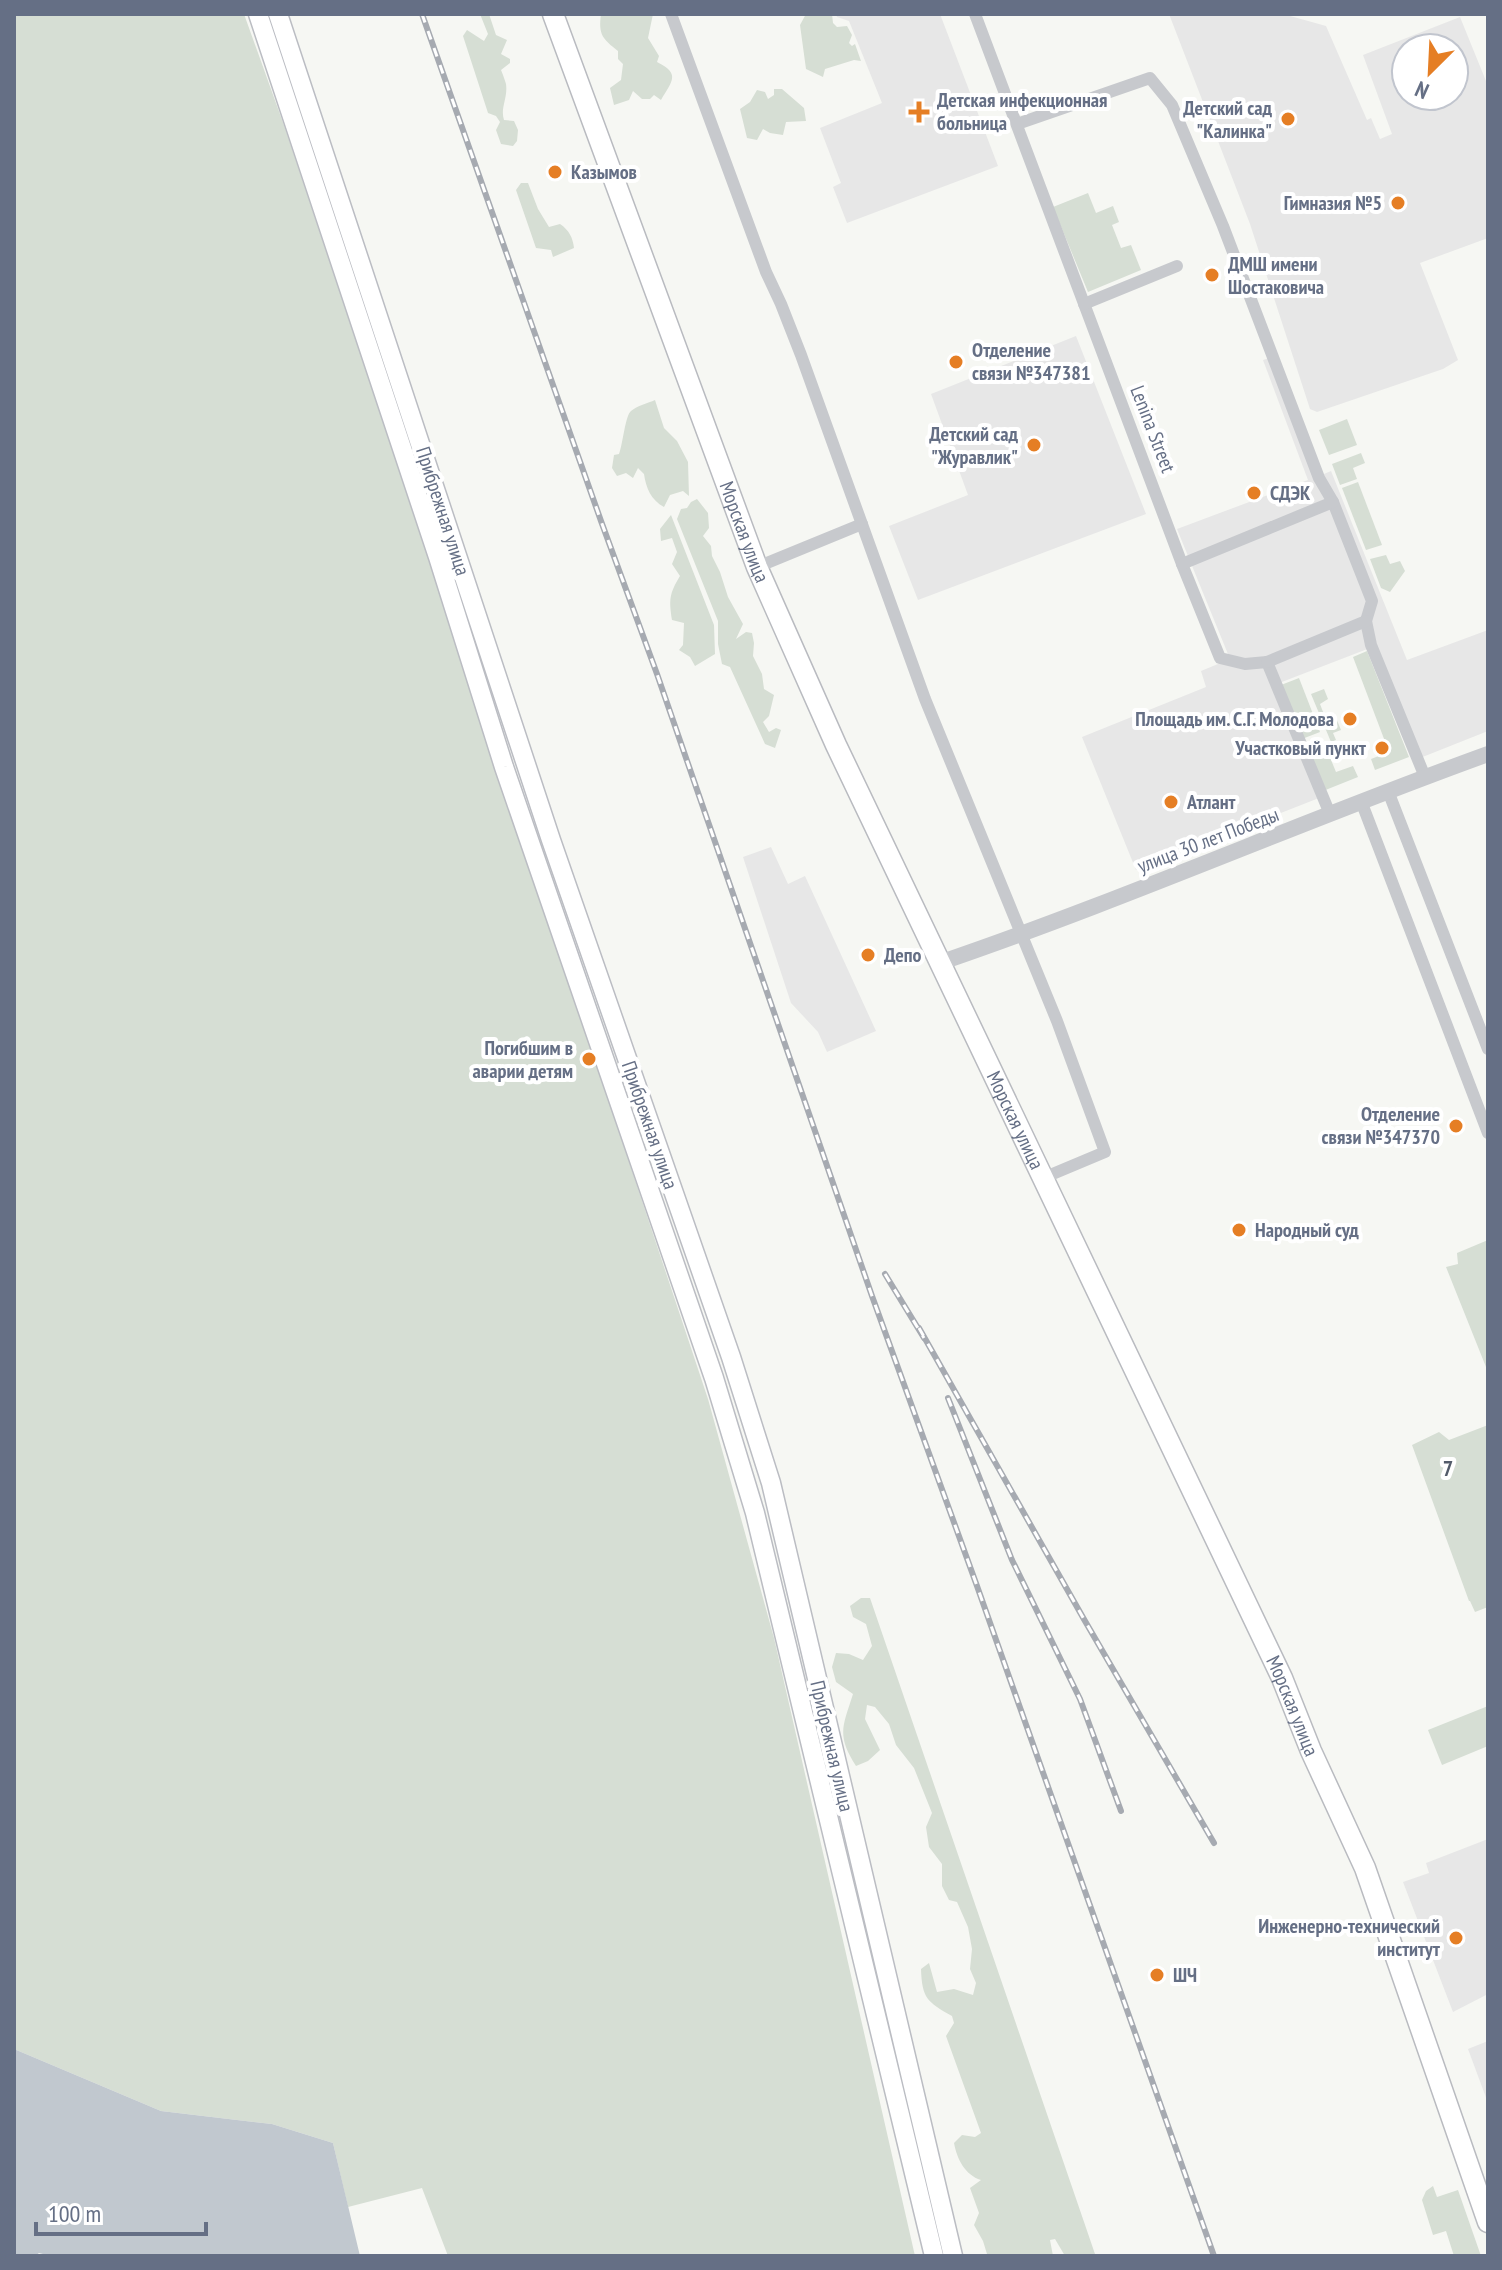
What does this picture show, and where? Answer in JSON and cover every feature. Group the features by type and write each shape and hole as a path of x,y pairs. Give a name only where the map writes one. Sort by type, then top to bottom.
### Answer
{"main road":[{"name":"Прибрежная улица","path":"258,14 428,527 508,780 709,1363 755,1513 934,2256"},
{"name":"Прибрежная улица","path":"278,14 551,840 731,1357 771,1483 953,2256"},
{"name":"Морская улица","path":"553,14 757,567 836,745 1272,1655 1311,1751 1353,1840 1488,2222"}],"street":[{"path":"671,14 925,699 1057,1021 1105,1152 1043,1178"},
{"name":"Lenina Street","path":"975,14 1220,658 1245,664 1267,662"},
{"path":"1017,124 1150,78 1172,105 1228,239 1319,478 1333,502 1372,601 1366,621 1371,645 1425,777"},
{"path":"1084,304 1177,266"},
{"path":"1182,564 1333,502"},
{"path":"757,567 862,524"},
{"path":"1330,814 1267,662 1366,621"},
{"name":"улица 30 лет Победы","path":"942,962 1021,935 1488,754"},
{"path":"1388,791 1488,1049"},
{"path":"1361,801 1488,1133"}],"shaded area":[{"path":"14,14 244,14 286,131 708,1399 774,1638 915,2256 448,2256 422,2188 348,2207 333,2143 272,2124 161,2111 14,2049"},
{"path":"480,14 489,14 496,35 507,40 501,54 510,59 510,63 501,70 506,83 503,116 504,120 514,121 518,130 513,146 501,144 496,130 500,122 488,113 463,36 467,30 484,41 488,34"},
{"path":"601,14 653,14 648,38 659,56 657,62 672,74 661,100 654,95 650,99 642,99 633,91 629,100 614,105 610,88 621,80 623,64 618,59 618,51 603,36"},
{"path":"806,14 832,14 837,27 847,26 852,35 849,43 852,46 855,44 861,61 854,60 825,69 823,77 806,69 800,25"},
{"name":"Детская инфекционная больница","path":"836,14 940,14 998,166 847,223 833,187 841,183 820,128 882,103 849,21"},
{"name":"Гимназия №5","path":"1169,14 1283,14 1326,26 1367,120 1371,118 1380,139 1392,134 1363,55 1390,44 1390,112 1470,112 1470,42 1488,86 1488,238 1420,263 1458,360 1443,369 1317,412 1310,409 1250,224"},
{"name":"Гимназия №5","path":"1460,17 1466,32 1422,32"},
{"path":"774,89 782,89 804,108 806,121 786,122 783,135 763,129 757,140 747,138 740,109 750,102 757,90 765,92 768,99 774,95"},
{"path":"521,183 528,183 549,227 563,226 570,234 574,248 553,257 551,250 536,248 516,190"},
{"path":"1088,193 1096,213 1113,206 1119,222 1112,225 1121,248 1131,245 1141,270 1088,292 1053,207"},
{"name":"Детский сад \"Журавлик\"","path":"1076,336 1146,514 918,600 889,526 968,495 931,394"},
{"path":"1272,357 1317,477 1331,471 1407,660 1488,630 1488,731 1415,760 1370,648 1274,685 1319,798 1136,870 1082,737 1206,687 1201,671 1230,659 1177,529 1308,480 1263,360"},
{"path":"655,400 664,428 677,441 688,462 689,496 683,491 670,495 664,507 652,497 644,474 638,468 633,478 626,473 617,476 612,468 614,455 619,454 629,414"},
{"path":"1347,419 1357,445 1329,455 1319,430"},
{"path":"1361,453 1365,463 1353,468 1357,479 1340,485 1332,464"},
{"path":"1358,482 1382,545 1366,550 1342,488"},
{"path":"697,499 708,513 709,528 703,536 711,546 728,597 743,624 736,639 746,632 752,633 753,656 762,674 764,689 774,695 769,716 763,722 769,732 776,728 781,730 775,748 765,744 730,667 722,664 718,621 677,519 681,509"},
{"path":"671,515 714,625 715,654 695,666 690,657 679,650 683,645 684,623 672,620 671,597 680,576 672,564 677,552 672,538 661,541 660,529"},
{"path":"1386,555 1390,564 1400,561 1405,571 1390,592 1381,588 1370,559"},
{"path":"1367,651 1409,757 1375,770 1371,759 1389,752 1353,657"},
{"path":"1299,678 1320,732 1302,739 1281,685"},
{"path":"1324,689 1328,699 1320,704 1325,717 1334,713 1341,730 1333,733 1336,740 1331,742 1311,694"},
{"path":"1322,738 1336,772 1353,766 1358,777 1323,791 1304,745"},
{"path":"771,847 788,884 805,876 876,1031 827,1052 818,1032 791,1003 743,857"},
{"path":"1488,1240 1488,1372 1446,1267 1458,1264 1457,1253"},
{"path":"1488,1425 1488,1607 1475,1612 1412,1445 1439,1432 1449,1440"},
{"path":"861,1598 870,1598 1095,2254 1065,2256 1055,2239 1050,2240 1053,2256 990,2256 974,2225 979,2213 970,2188 981,2180 963,2166 954,2143 962,2135 975,2137 981,2133 946,2036 954,2023 952,2016 928,1998 921,1969 929,1963 937,1992 954,1989 973,1995 976,1983 970,1969 972,1949 968,1927 957,1902 949,1900 942,1886 942,1864 929,1847 926,1827 932,1813 914,1768 896,1745 889,1724 875,1707 867,1705 865,1719 880,1750 868,1761 856,1766 846,1746 843,1730 853,1694 836,1682 832,1667 836,1653 863,1660 872,1646 866,1624 853,1617 850,1606"},
{"path":"1488,1706 1488,1746 1442,1765 1428,1730"},
{"name":"Инженерно-технический институт","path":"1488,1839 1488,1994 1453,2012 1403,1882 1429,1873 1426,1863"},
{"path":"1488,2041 1488,2103 1468,2049"},
{"path":"14,2049 161,2111 272,2124 333,2143 360,2256 51,2256 39,2253 35,2256 14,2256"},
{"path":"1433,2186 1437,2197 1458,2190 1481,2256 1454,2256 1446,2231 1433,2235 1422,2200 1426,2191"}],"railway":[{"path":"422,14 657,674 872,1296 1214,2256"},
{"path":"885,1274 924,1338"},
{"path":"919,1328 1214,1843"},
{"path":"948,1398 1012,1560 1080,1699 1121,1811"}],"place":[{"name":"Детская инфекционная больница","path":"919,112"},
{"name":"Детский сад \"Калинка\"","path":"1288,119"},
{"name":"Казымов","path":"555,172"},
{"name":"Гимназия №5","path":"1398,203"},
{"name":"ДМШ имени Шостаковича","path":"1212,275"},
{"name":"Отделение связи №347381","path":"956,362"},
{"name":"Детский сад \"Журавлик\"","path":"1034,445"},
{"name":"СДЭК","path":"1254,493"},
{"name":"Площадь им. С.Г. Молодова","path":"1350,719"},
{"name":"Участковый пункт","path":"1382,748"},
{"name":"Атлант","path":"1171,802"},
{"name":"Депо","path":"868,955"},
{"name":"Погибшим в аварии детям","path":"589,1059"},
{"name":"Отделение связи №347370","path":"1456,1126"},
{"name":"Народный суд","path":"1239,1230"},
{"name":"Инженерно-технический институт","path":"1456,1938"},
{"name":"ШЧ","path":"1157,1975"}],"district":[{"name":"7","path":"1448,1468"}]}
